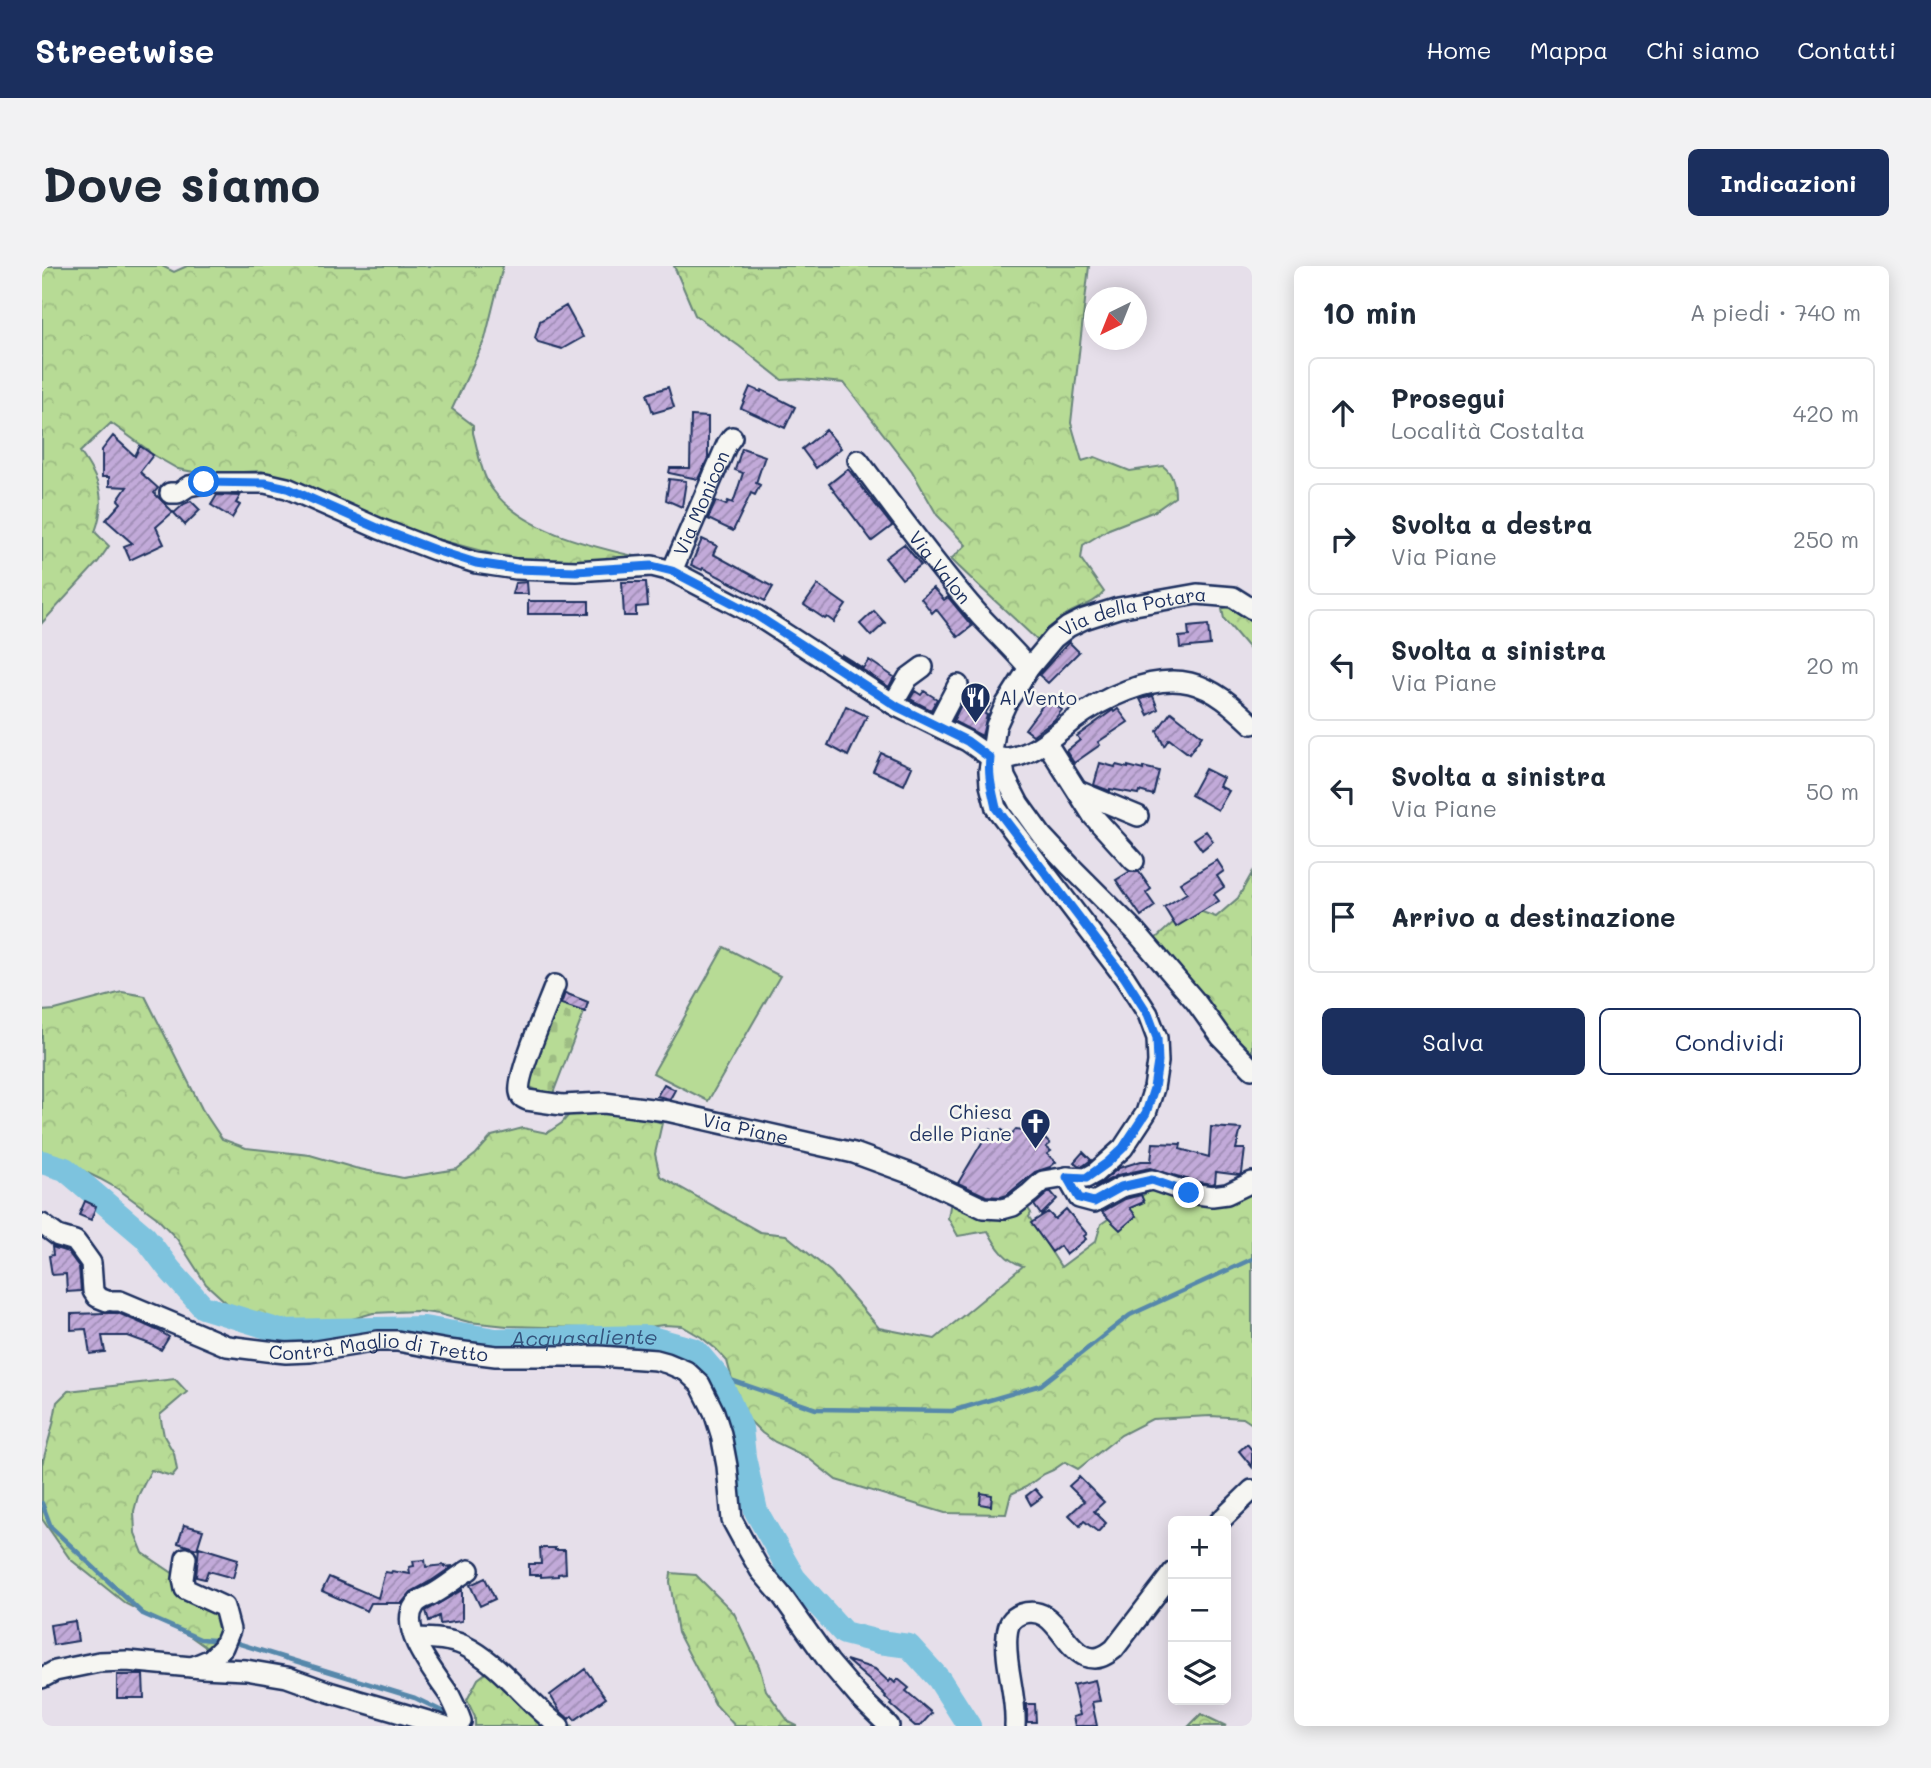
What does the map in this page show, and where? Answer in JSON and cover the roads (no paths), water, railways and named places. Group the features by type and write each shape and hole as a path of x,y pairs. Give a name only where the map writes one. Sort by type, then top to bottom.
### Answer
{"street":[{"name":"Via Monicon","path":"672,571 732,437"},
{"name":"Via Valon","path":"858,460 938,565 1029,668"},
{"path":"169,500 204,482 265,483 287,488 380,529 476,563 516,569 576,571 652,566 672,571 756,615 893,704 996,758 1017,757 1034,750 1095,705 1119,693 1153,683 1190,683 1207,690 1225,699 1252,724"},
{"name":"Via della Potara","path":"1029,668 1054,638 1068,627 1118,608 1197,594 1233,597 1252,609"},
{"path":"893,704 908,678 923,667"},
{"name":"Via Piane","path":"1029,668 1014,685 996,726 996,758 1019,804 1042,836 1136,932 1196,1002 1221,1037 1252,1069"},
{"path":"937,725 958,685"},
{"path":"1046,742 1093,816 1134,861"},
{"name":"Via Piane","path":"555,985 525,1064 519,1090 527,1100 562,1105 604,1103 667,1111 740,1126 854,1153 914,1175 984,1208 1002,1209 1013,1206 1043,1181 1067,1177 1086,1178 1123,1148 1146,1113 1158,1062 1157,1038 1148,1014 1130,985 996,808 989,771 996,758"},
{"path":"1078,791 1138,816"},
{"path":"1067,1177 1079,1198 1094,1202 1121,1187 1152,1180 1189,1193 1212,1196 1227,1194 1252,1182"},
{"name":"Contrà Maglio di Tretto","path":"42,1224 58,1236 75,1241 91,1263 93,1291 97,1297 120,1301 227,1346 286,1353 397,1341 496,1356 599,1356 656,1360 687,1371 701,1384 714,1412 727,1466 732,1520 744,1544 760,1570 829,1662 889,1726"},
{"path":"1225,1516 1252,1490"},
{"path":"186,1558 183,1579 185,1589 223,1606 230,1630 223,1647 211,1659 191,1667"},
{"path":"455,1726 461,1721 451,1698 424,1659 415,1637 411,1616 415,1604 469,1570"},
{"path":"1015,1726 1006,1637 1009,1623 1015,1617 1028,1613 1044,1615 1082,1655 1096,1659 1114,1649 1168,1579"},
{"path":"415,1637 461,1644 485,1659 559,1726"},
{"path":"42,1678 55,1671 99,1662 138,1661 269,1672 444,1726"}],"waterway":[{"name":"Acquasaliente","path":"42,1162 65,1169 145,1237 203,1307 280,1331 424,1328 496,1340 648,1337 695,1350 719,1378 741,1428 744,1457 756,1511 794,1578 844,1633 909,1646 939,1679 969,1726"},
{"path":"716,1375 816,1409 952,1411 1041,1385 1130,1315 1252,1259"},
{"path":"42,1503 51,1527 143,1614 200,1639 214,1640"},
{"path":"237,1643 415,1698 446,1713"}],"place":[{"name":"Al Vento","path":"976,725"},
{"name":"Chiesa delle Piane","path":"1035,1150"}]}
